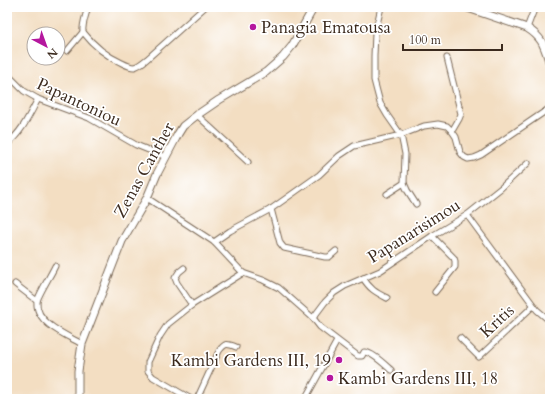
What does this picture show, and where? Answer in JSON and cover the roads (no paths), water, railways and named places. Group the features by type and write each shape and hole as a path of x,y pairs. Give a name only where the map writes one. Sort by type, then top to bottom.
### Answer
{"street":[{"path":"67,50 83,32 88,7"},
{"path":"83,32 94,45 104,53 115,60 134,67 138,66 147,59 205,7"},
{"name":"Zenas Canther","path":"78,399 78,371 82,344 122,241 147,198 157,174 178,134 183,126 197,115 266,72 283,57 295,41 314,7"},
{"path":"382,7 375,33 374,80 380,103 401,135 405,154 404,183 416,204"},
{"path":"465,7 527,28 533,32 540,38 550,64"},
{"path":"527,28 535,7"},
{"path":"447,58 461,114 460,119 452,132"},
{"name":"Papantoniou","path":"8,77 24,91 38,99 89,118 136,145 166,157"},
{"path":"7,144 22,129 38,99"},
{"path":"214,242 230,231 271,209 319,175 339,156 354,146 401,135 424,126 438,124 447,126 452,132 456,137 460,152 464,156 468,159 474,158 481,155 550,108"},
{"path":"197,115 248,162"},
{"name":"Papanarisimou","path":"313,318 334,293 345,286 380,271 432,236 467,215 501,188 528,163"},
{"path":"387,194 404,183"},
{"path":"147,198 214,242 243,273 263,280 279,288 313,318 320,327 358,356 362,356 364,352 367,352 391,370"},
{"path":"271,209 280,243 284,248 325,257 329,257 336,251"},
{"path":"467,215 533,306 550,321"},
{"path":"432,236 456,261 455,267 435,292"},
{"path":"36,301 55,266"},
{"path":"184,268 179,272 176,278 177,283 192,305"},
{"path":"191,399 153,377 148,371 148,362 163,329 173,319 192,305 243,273"},
{"path":"363,278 369,287 387,298"},
{"path":"15,284 36,301 40,315 46,322 57,331 82,344"},
{"name":"Kritis","path":"460,338 479,357 533,306"},
{"path":"305,399 337,341"},
{"path":"197,399 219,351 224,344 236,347"}],"place":[{"name":"Panagia Ematousa","path":"253,27"},
{"name":"Kambi Gardens III, 19","path":"339,360"},
{"name":"Kambi Gardens III, 18","path":"330,378"}]}
